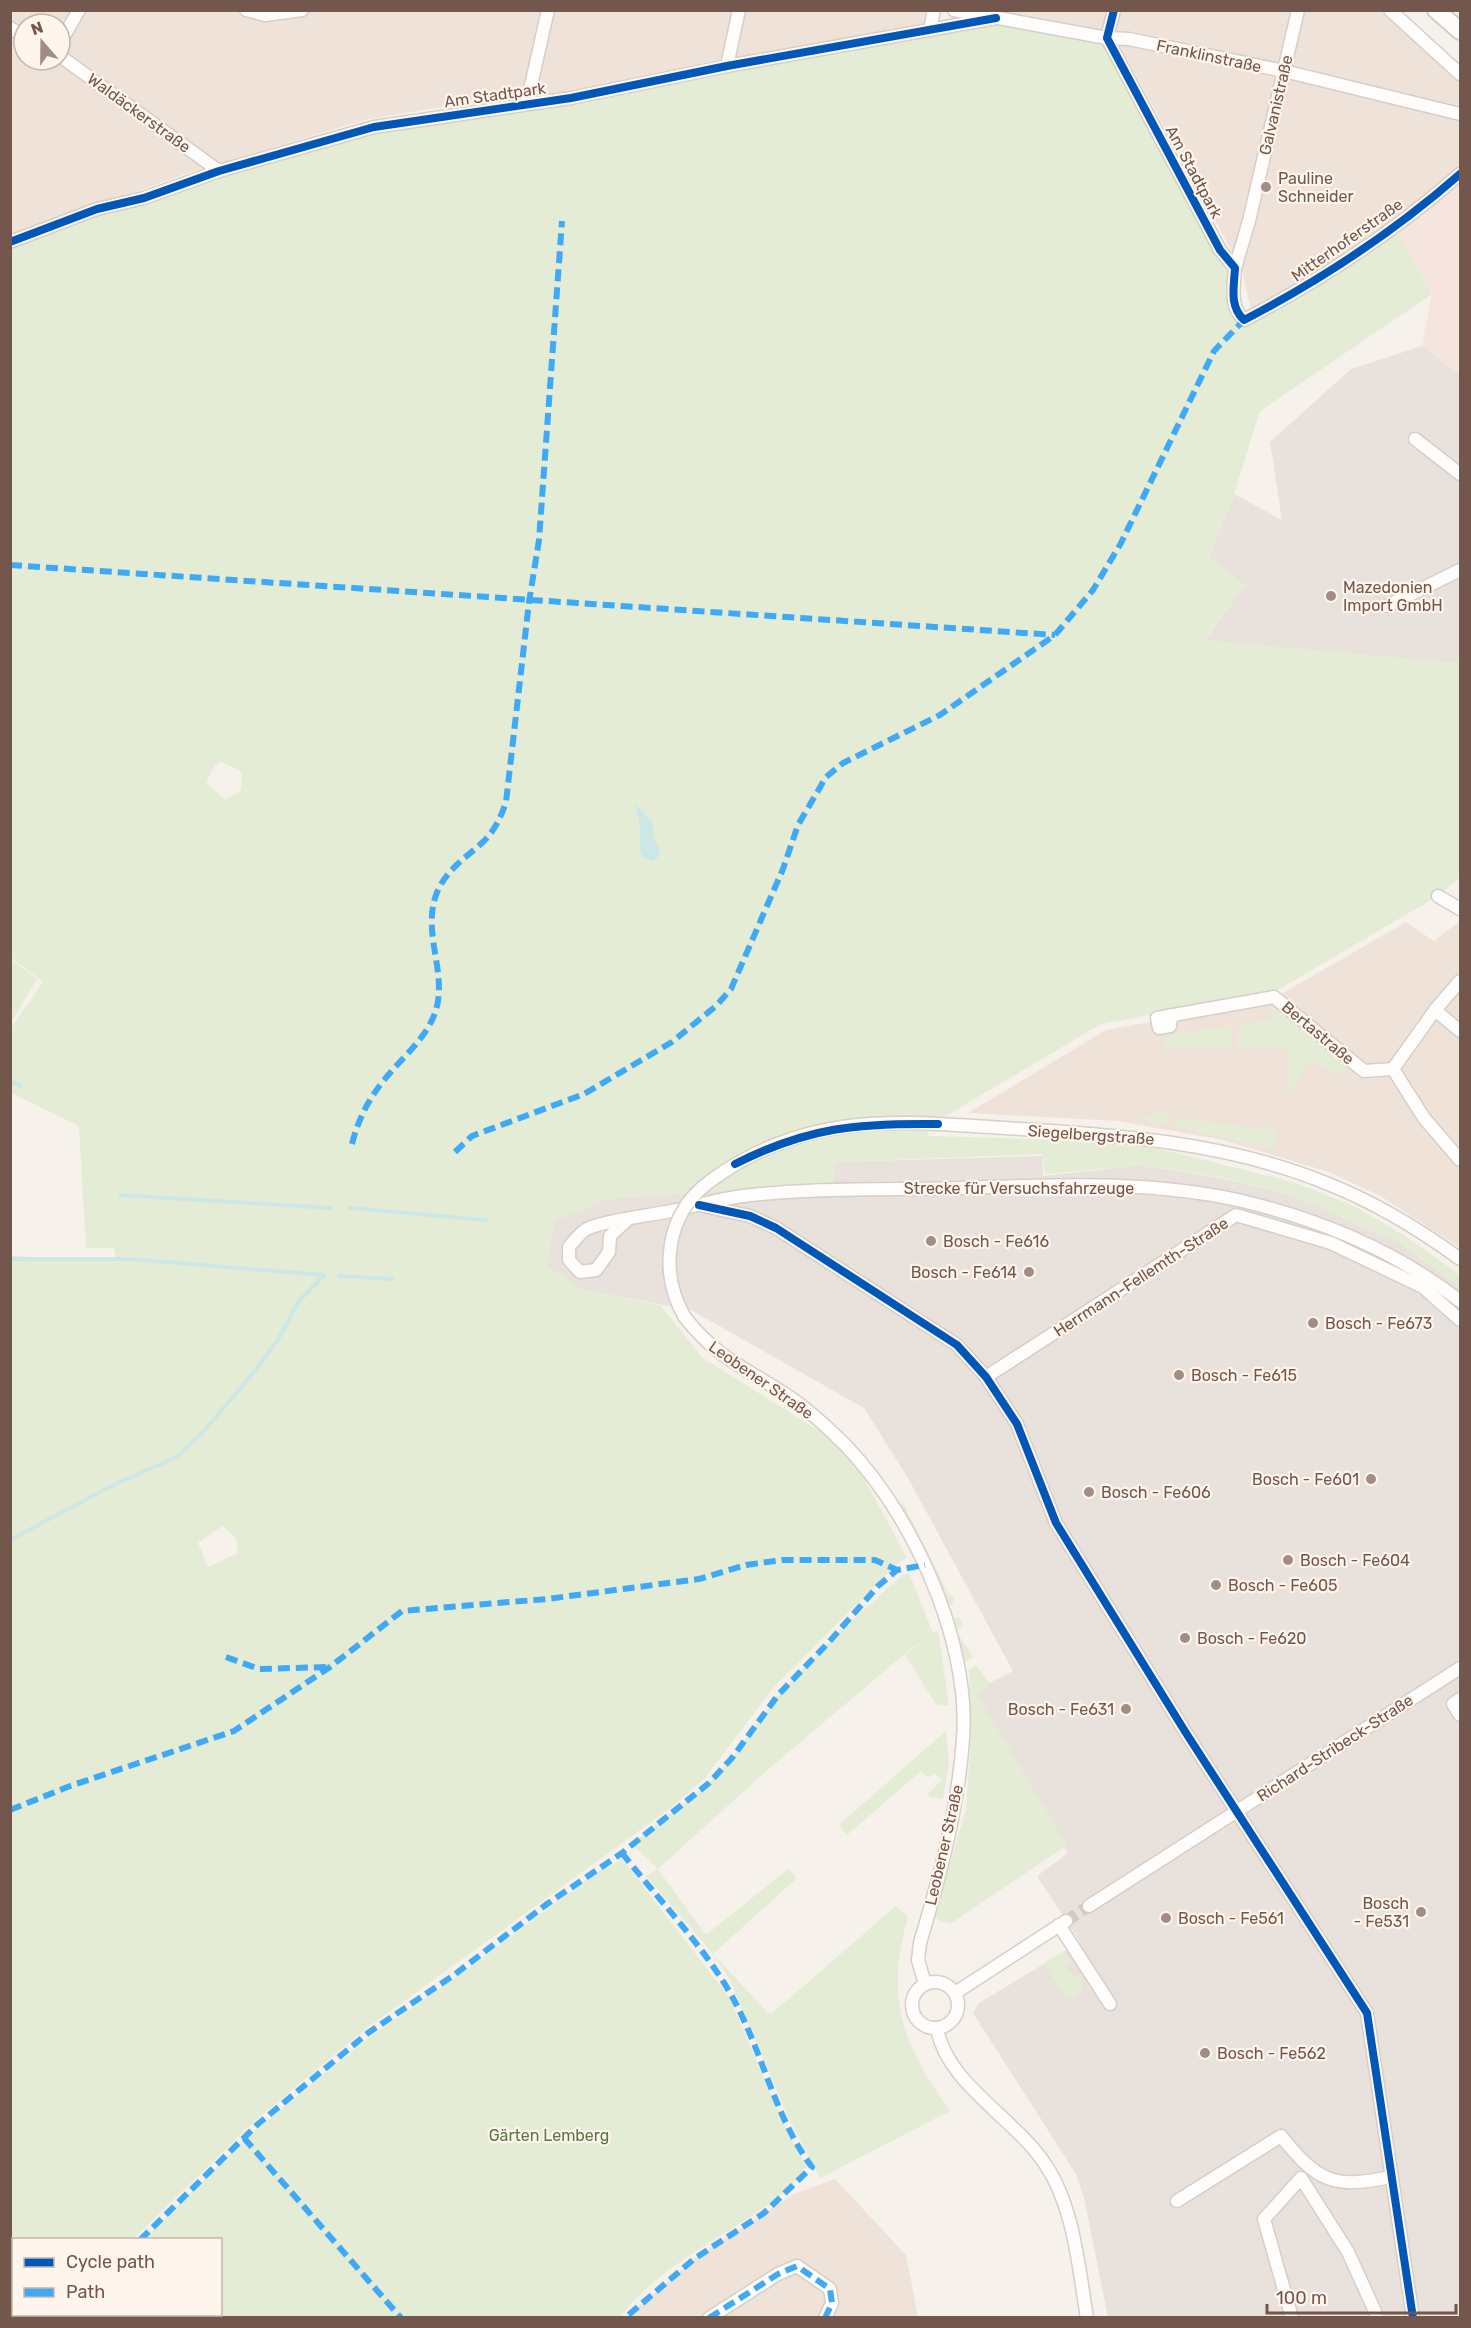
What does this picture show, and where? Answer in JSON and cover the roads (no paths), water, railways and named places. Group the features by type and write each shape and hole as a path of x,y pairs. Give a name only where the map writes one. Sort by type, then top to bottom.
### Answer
{"main road":[{"path":"1436,10 1461,31"}],"street":[{"path":"246,10 265,15 302,10"},
{"path":"527,103 548,10"},
{"path":"727,66 739,10"},
{"path":"930,30 934,10"},
{"name":"Franklinstraße","path":"954,10 1107,38 1129,39 1284,71 1458,111"},
{"path":"1107,38 1114,10"},
{"name":"Galvanistraße","path":"1234,268 1249,221 1298,10"},
{"path":"1390,10 1461,74"},
{"name":"Am Stadtpark","path":"10,242 97,209 144,198 219,171 374,127 571,98 727,66 996,18"},
{"name":"Am Stadtpark","path":"1107,38 1220,250 1234,268"},
{"name":"Waldäckerstraße","path":"72,65 219,171"},
{"name":"Mitterhoferstraße","path":"1234,268 1233,298 1237,313 1244,320 1324,274 1461,174"},
{"path":"1415,439 1461,474"},
{"path":"1386,606 1461,570"},
{"path":"1438,896 1461,909"},
{"path":"1461,981 1435,1010 1393,1069 1424,1118 1461,1160"},
{"name":"Bertastraße","path":"1171,1015 1275,997 1364,1071 1393,1069"},
{"path":"1435,1010 1461,1031"},
{"name":"Siegelbergstraße","path":"709,1182 735,1164 780,1143 841,1127 880,1123 938,1124 1159,1139 1220,1151 1325,1183 1378,1208 1437,1242 1461,1259"},
{"name":"Leobener Straße","path":"709,1182 680,1212 672,1233 669,1261 671,1281 684,1316 714,1350 790,1397 848,1447 893,1504 910,1533 938,1596 957,1669 964,1737 955,1807 920,1943 918,1960 925,1984"},
{"name":"Strecke für Versuchsfahrzeuge","path":"627,1220 610,1236 609,1252 596,1270 580,1272 568,1260 569,1247 587,1228 743,1196 820,1190 1100,1185 1196,1192 1289,1214 1346,1234 1424,1274 1461,1302"},
{"path":"699,1205 750,1216 776,1228 957,1345 986,1377 1017,1424 1056,1523 1236,1811 1367,2013 1413,2318"},
{"name":"Herrmann-Fellemth-Straße","path":"986,1377 1236,1215 1331,1243 1423,1287 1461,1320"},
{"name":"Richard-Stribeck-Straße","path":"1089,1906 1461,1668"},
{"path":"1461,1699 1453,1704 1461,1715"},
{"path":"955,1993 1063,1923 1110,2004"},
{"path":"942,1983 955,1993 958,2000 956,2015 945,2026 937,2028 921,2024 912,2011 914,1995 925,1984 942,1983"},
{"path":"937,2028 940,2045 952,2065 1034,2149 1057,2185 1069,2228 1087,2318"},
{"path":"1177,2201 1281,2136 1304,2164 1321,2177 1339,2182 1365,2182 1392,2177"},
{"path":"1292,2318 1264,2219 1301,2178 1348,2252 1378,2318"},
{"path":"709,2318 778,2274 797,2266 830,2289 832,2303 825,2318"}],"water":[{"path":"635,804 653,823 653,836 660,849 659,856 653,861 643,857 640,852 640,827"}],"waterway":[{"path":"10,1081 20,1086"},
{"path":"120,1195 331,1208"},
{"path":"350,1208 486,1220"},
{"path":"10,1259 131,1259 323,1275"},
{"path":"10,1540 115,1484 177,1457 204,1431 250,1377 277,1341 299,1301 324,1275"},
{"path":"339,1276 392,1279"}],"tunnel":[{"path":"1066,1921 1089,1906"}],"place":[{"name":"Pauline Schneider","path":"1266,187"},
{"name":"Mazedonien Import GmbH","path":"1331,596"},
{"name":"Bosch - Fe616","path":"931,1241"},
{"name":"Bosch - Fe614","path":"1029,1272"},
{"name":"Bosch - Fe673","path":"1313,1323"},
{"name":"Bosch - Fe615","path":"1179,1375"},
{"name":"Bosch - Fe601","path":"1371,1479"},
{"name":"Bosch - Fe606","path":"1089,1492"},
{"name":"Bosch - Fe604","path":"1288,1560"},
{"name":"Bosch - Fe605","path":"1216,1585"},
{"name":"Bosch - Fe620","path":"1185,1638"},
{"name":"Bosch - Fe631","path":"1126,1709"},
{"name":"Bosch - Fe531","path":"1421,1912"},
{"name":"Bosch - Fe561","path":"1166,1918"},
{"name":"Bosch - Fe562","path":"1205,2053"}],"park label":[{"name":"Gärten Lemberg","path":"549,2135"}]}
